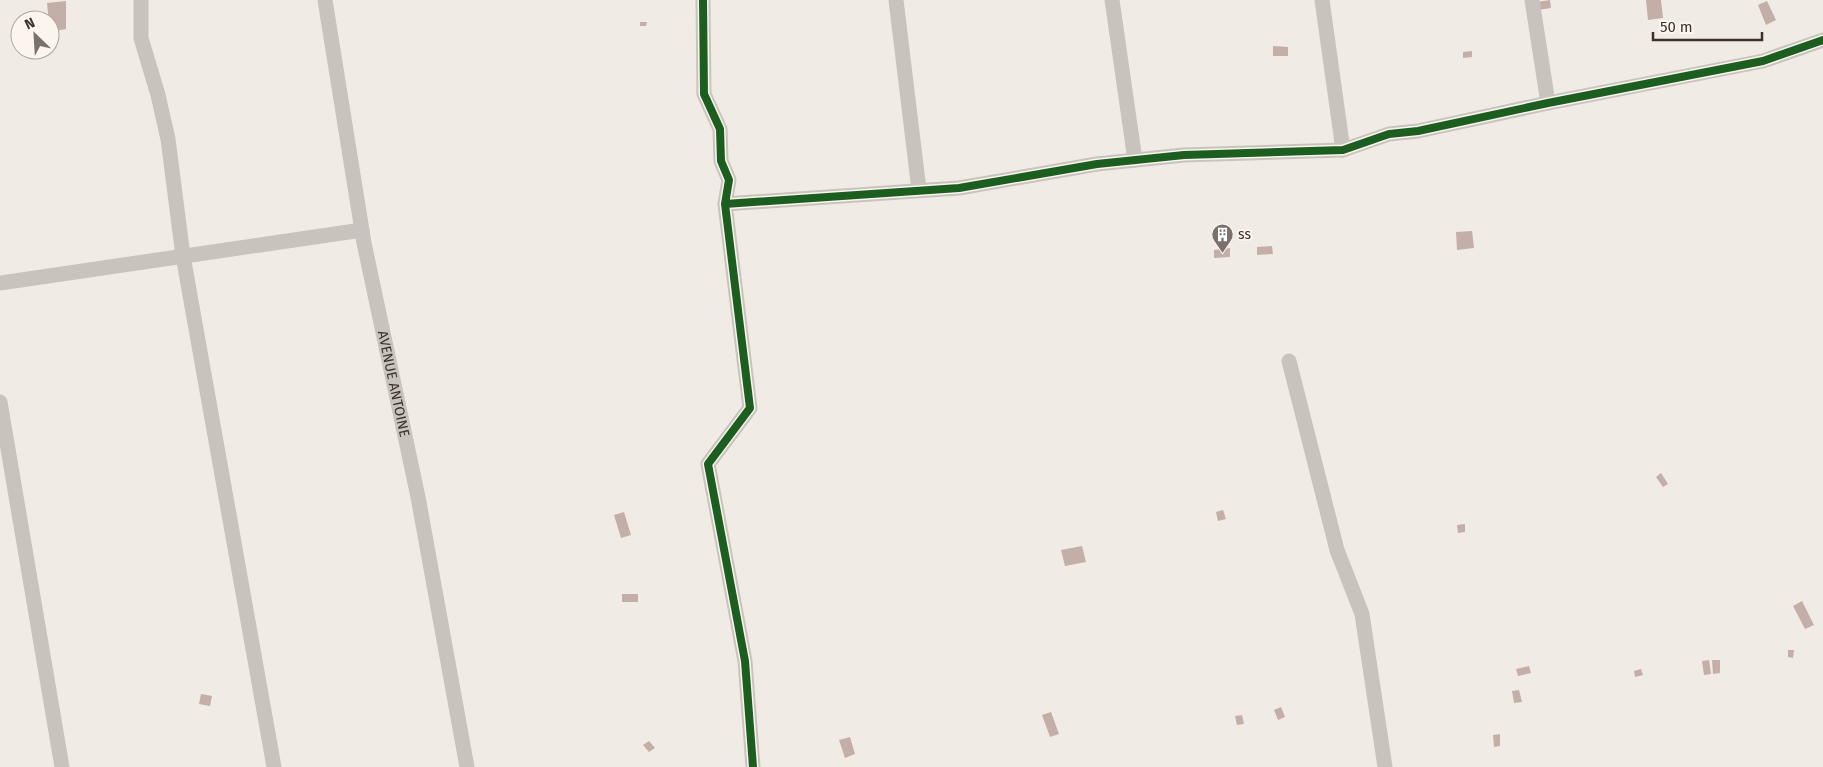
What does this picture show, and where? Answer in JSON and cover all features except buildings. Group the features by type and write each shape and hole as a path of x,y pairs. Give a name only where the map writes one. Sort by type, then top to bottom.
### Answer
{"street":[{"path":"141,0 141,38 158,95 168,139 183,256 274,767"},
{"name":"AVENUE ANTOINE","path":"325,0 362,230 418,497 467,767"},
{"path":"703,0 704,94 720,129 721,160 728,180 725,204 750,408 708,464 744,662 753,767"},
{"path":"896,0 919,190"},
{"path":"1112,0 1135,160"},
{"path":"1322,0 1343,150"},
{"path":"1532,0 1548,103"},
{"path":"725,204 959,188 1097,164 1184,155 1343,150 1389,134 1418,131 1548,103 1764,61 1823,40"},
{"path":"0,282 362,230"},
{"path":"1289,361 1337,550 1362,614 1385,767"},
{"path":"0,402 62,767"}],"cycle path":[{"path":"703,0 704,94 720,129 721,161 729,180 725,204 750,408 708,464 745,661 753,767"},
{"path":"725,204 959,188 1097,164 1184,155 1343,150 1389,134 1418,131 1548,103 1763,61 1823,40"}],"place":[{"name":"ss","path":"1222,253"}]}
